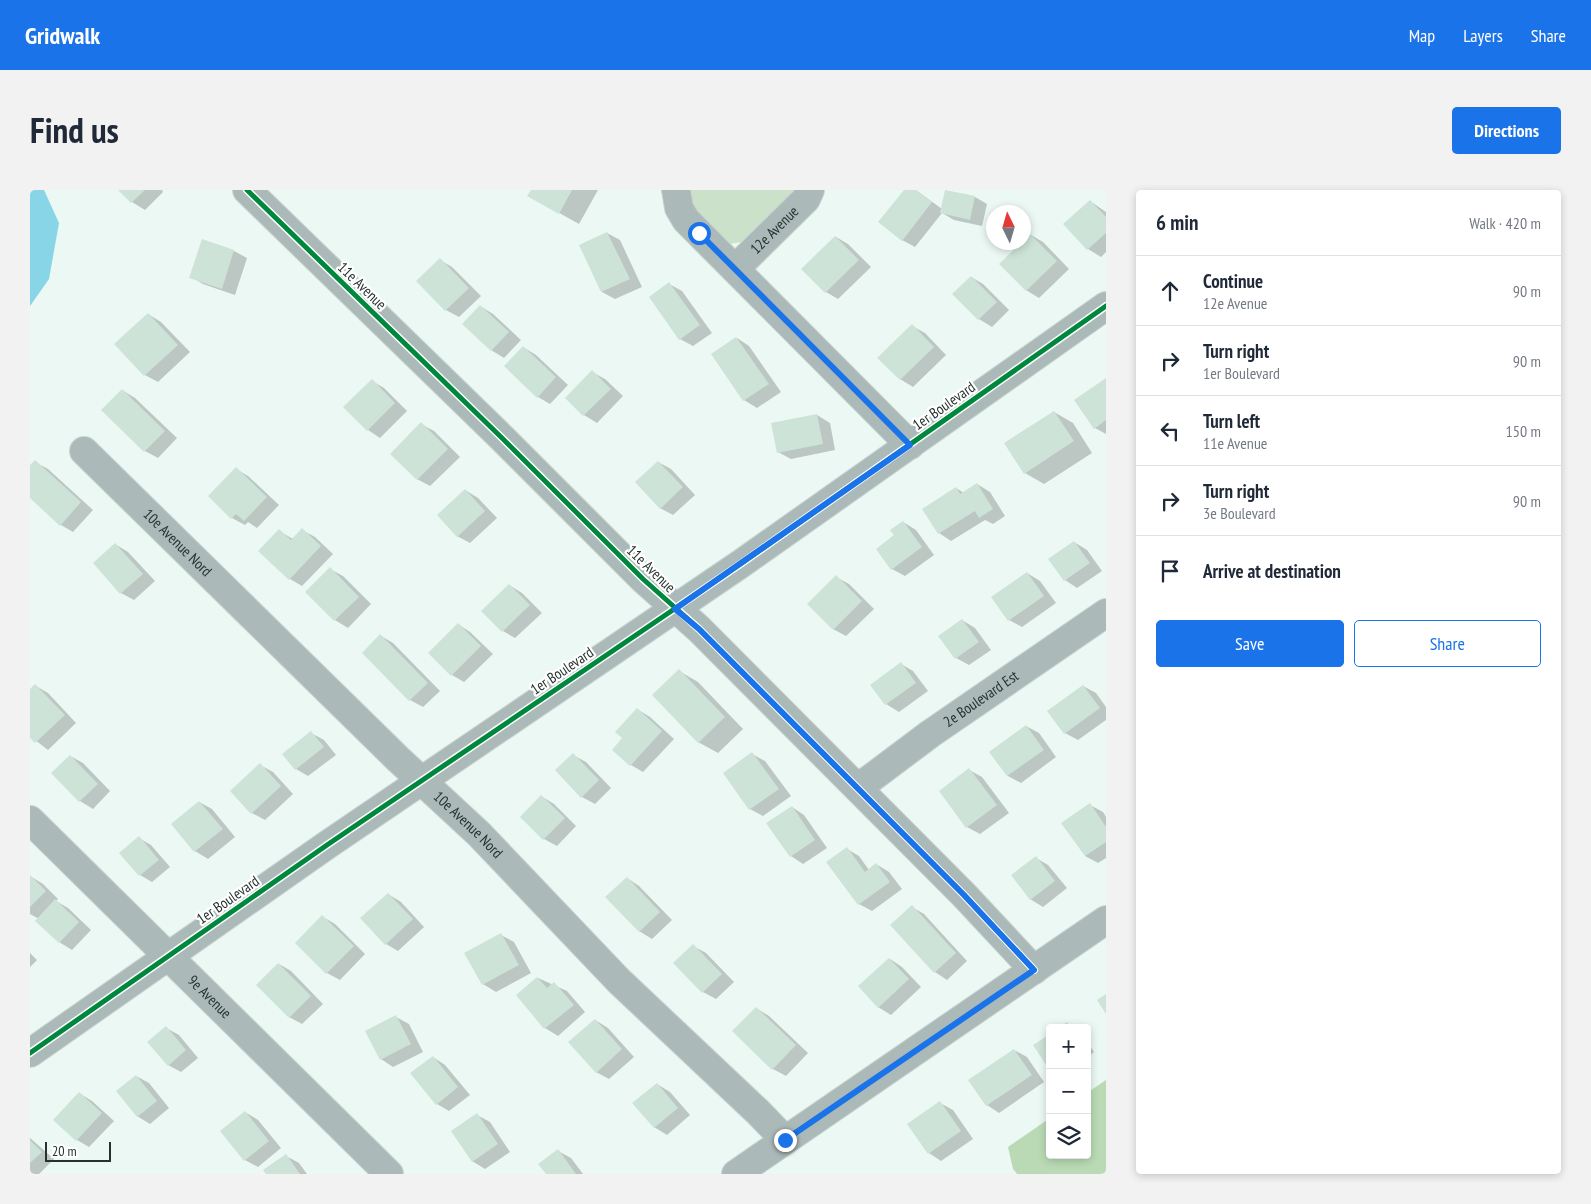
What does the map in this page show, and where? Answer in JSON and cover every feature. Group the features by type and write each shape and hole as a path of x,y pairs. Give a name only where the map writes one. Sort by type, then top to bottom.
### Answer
{"street":[{"name":"11e Avenue","path":"247,190 675,609 699,629 858,788 1034,970"},
{"path":"676,190 679,208 686,220 736,268 910,445"},
{"name":"12e Avenue","path":"736,268 806,199 810,190"},
{"name":"1er Boulevard","path":"30,1053 675,609 1106,306"},
{"name":"10e Avenue Nord","path":"84,451 423,781 480,834 619,981 758,1112 785,1140"},
{"name":"2e Boulevard Est","path":"858,788 930,734 1106,613"},
{"name":"9e Avenue","path":"30,820 389,1174"},
{"path":"736,1174 1106,920"}],"green space":[{"path":"689,190 797,190 742,242 729,244 692,209"},
{"path":"1106,1080 1106,1174 1017,1174 1013,1169 1008,1147 1046,1121 1046,1159 1091,1159 1091,1090"}],"water":[{"path":"30,190 44,190 59,223 49,279 30,306"}],"building":[{"path":"118,190 145,190 131,203"},
{"path":"531,190 572,190 559,214 527,196"},
{"path":"904,190 916,190 932,202 902,241 878,222"},
{"path":"945,190 975,196 970,220 940,213"},
{"path":"1090,200 1106,217 1106,233 1087,250 1063,224"},
{"path":"607,232 630,279 601,292 579,245"},
{"path":"1031,235 1057,261 1026,291 999,264 1013,250 1031,250"},
{"path":"835,236 859,260 825,293 801,269"},
{"path":"202,239 234,250 222,289 189,278"},
{"path":"440,258 469,288 445,311 416,281"},
{"path":"971,276 997,302 978,320 952,294"},
{"path":"669,282 700,325 679,340 649,297"},
{"path":"480,305 509,332 491,351 462,324"},
{"path":"148,313 178,345 144,376 114,344"},
{"path":"912,324 934,347 900,380 877,358"},
{"path":"736,337 769,384 743,401 711,354"},
{"path":"523,346 556,377 537,398 504,366"},
{"path":"592,370 611,389 583,416 565,398"},
{"path":"1106,378 1106,420 1094,429 1074,400"},
{"path":"372,379 395,403 367,431 343,407"},
{"path":"122,389 165,431 144,452 101,410"},
{"path":"1054,411 1074,441 1024,474 1004,443"},
{"path":"817,414 823,444 777,453 771,423"},
{"path":"421,422 448,449 417,480 390,454"},
{"path":"35,460 81,502 60,526 30,498 30,465"},
{"path":"658,461 683,487 660,509 635,482"},
{"path":"236,467 267,497 244,521 236,514 231,519 208,496"},
{"path":"977,483 993,509 979,518 975,511 938,534 922,509 956,487 960,494"},
{"path":"465,489 485,511 457,537 437,515"},
{"path":"903,521 922,547 891,570 876,549 894,535 890,530"},
{"path":"302,528 321,546 289,580 258,551 279,529 291,540"},
{"path":"1074,541 1090,563 1064,581 1048,559"},
{"path":"115,543 143,574 120,594 93,563"},
{"path":"330,567 359,597 334,621 305,592"},
{"path":"1027,572 1044,596 1008,621 991,597"},
{"path":"836,575 862,601 833,630 807,604"},
{"path":"509,584 530,605 502,632 481,611"},
{"path":"962,619 979,642 955,659 938,636"},
{"path":"458,623 481,646 451,676 428,653"},
{"path":"380,634 428,683 409,701 362,653"},
{"path":"901,662 916,683 885,705 870,685"},
{"path":"679,669 725,717 698,743 652,695"},
{"path":"35,684 65,715 35,743 30,738 30,689"},
{"path":"1083,685 1100,708 1064,734 1047,711"},
{"path":"637,708 662,731 630,766 612,750 622,738 615,732"},
{"path":"1026,725 1044,750 1007,776 989,752"},
{"path":"311,731 324,747 295,770 282,754"},
{"path":"752,752 779,789 749,810 723,773"},
{"path":"573,753 599,780 581,798 555,770"},
{"path":"70,755 98,784 79,802 51,773"},
{"path":"260,763 281,786 251,814 230,791"},
{"path":"969,768 997,805 966,828 939,791"},
{"path":"541,795 565,818 543,840 520,817"},
{"path":"199,801 223,829 194,852 171,824"},
{"path":"1090,803 1106,827 1106,842 1085,856 1061,823"},
{"path":"792,806 815,840 790,857 766,823"},
{"path":"139,836 159,860 139,876 119,853"},
{"path":"847,847 865,872 876,863 890,882 858,905 826,862"},
{"path":"1036,856 1055,881 1030,900 1011,875"},
{"path":"30,875 46,891 30,907"},
{"path":"627,877 660,912 639,932 605,897"},
{"path":"388,893 413,919 385,945 360,918"},
{"path":"55,899 79,922 59,943 35,921"},
{"path":"912,905 956,953 934,973 890,925"},
{"path":"322,915 354,946 326,974 295,943"},
{"path":"501,933 519,965 482,985 464,953"},
{"path":"693,944 722,974 702,993 673,963"},
{"path":"889,958 909,979 878,1008 858,986"},
{"path":"278,963 311,996 289,1018 256,985"},
{"path":"537,977 547,988 554,982 574,1005 544,1029 516,995"},
{"path":"1106,994 1106,1014 1097,1000"},
{"path":"756,1007 796,1045 772,1070 732,1031"},
{"path":"396,1015 411,1044 380,1060 365,1031"},
{"path":"595,1019 622,1049 596,1073 568,1042"},
{"path":"166,1026 186,1050 168,1066 147,1042"},
{"path":"1046,1037 1046,1065 1033,1045"},
{"path":"1014,1049 1032,1075 986,1106 968,1080"},
{"path":"433,1056 458,1087 436,1105 410,1073"},
{"path":"136,1075 157,1101 137,1117 116,1091"},
{"path":"657,1083 678,1108 654,1128 632,1103"},
{"path":"79,1092 102,1113 76,1141 53,1120"},
{"path":"940,1101 961,1131 928,1154 907,1124"},
{"path":"245,1111 269,1141 244,1161 220,1131"},
{"path":"477,1113 498,1144 472,1162 451,1131"},
{"path":"30,1140 42,1152 30,1163"},
{"path":"558,1149 576,1174 546,1174 538,1164"},
{"path":"286,1154 300,1174 266,1174 263,1170"}],"cycle path":[{"path":"247,190 502,438 643,579 699,629 964,895 1034,970"},
{"path":"30,1053 327,845 742,563 1106,306"}],"route":[{"path":"699,233 736,268 910,445 675,609 699,629 858,788 964,895 1034,970 785,1140"}]}
